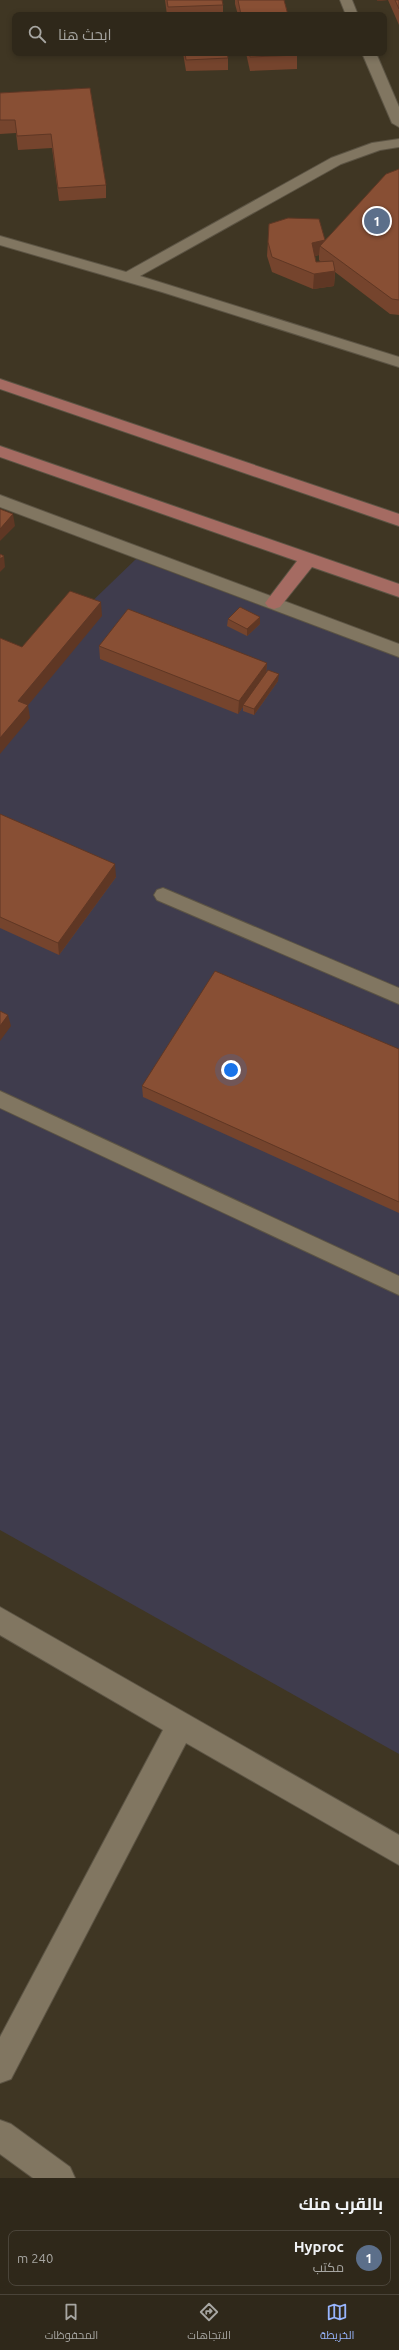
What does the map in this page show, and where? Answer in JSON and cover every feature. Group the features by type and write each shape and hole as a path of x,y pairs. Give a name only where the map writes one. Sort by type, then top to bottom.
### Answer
{"main road":[{"path":"0,384 399,520"},
{"path":"0,451 309,558 399,591"},
{"path":"274,603 309,558"}],"street":[{"path":"346,0 351,12"},
{"path":"370,56 399,124"},
{"path":"126,278 336,161 377,146 399,143"},
{"path":"0,240 168,289 399,362"},
{"path":"0,501 399,651"},
{"path":"0,1620 399,1851"},
{"path":"0,2068 181,1725"},
{"path":"0,2135 59,2178"}],"lane":[{"path":"163,895 399,996"},
{"path":"0,1099 399,1286"}],"shaded area":[{"path":"136,559 399,657 399,1754 0,1530 0,690"}],"building":[{"path":"167,0 222,0 223,5 168,7"},
{"path":"238,0 284,0 287,12 240,12"},
{"path":"395,0 399,0 399,9"},
{"path":"185,56 228,56 228,58 186,60"},
{"path":"250,56 274,56 250,57"},
{"path":"90,88 106,185 58,188 51,134 17,136 15,120 0,120 0,93"},
{"path":"399,169 399,300 392,299 320,246 386,174"},
{"path":"288,218 319,219 325,240 312,243 316,262 333,261 335,271 314,274 272,257 268,242 269,224"},
{"path":"0,509 13,514 0,529"},
{"path":"70,591 101,602 18,701 28,705 0,738 0,638 22,647"},
{"path":"240,607 260,617 247,629 228,619"},
{"path":"128,609 267,663 239,701 99,646"},
{"path":"268,670 279,674 254,709 243,705"},
{"path":"0,814 115,864 58,943 0,917"},
{"path":"215,971 399,1049 399,1202 142,1086"},
{"path":"0,1011 8,1015 0,1026"}],"place":[{"name":"Hyproc","path":"377,221"}]}
